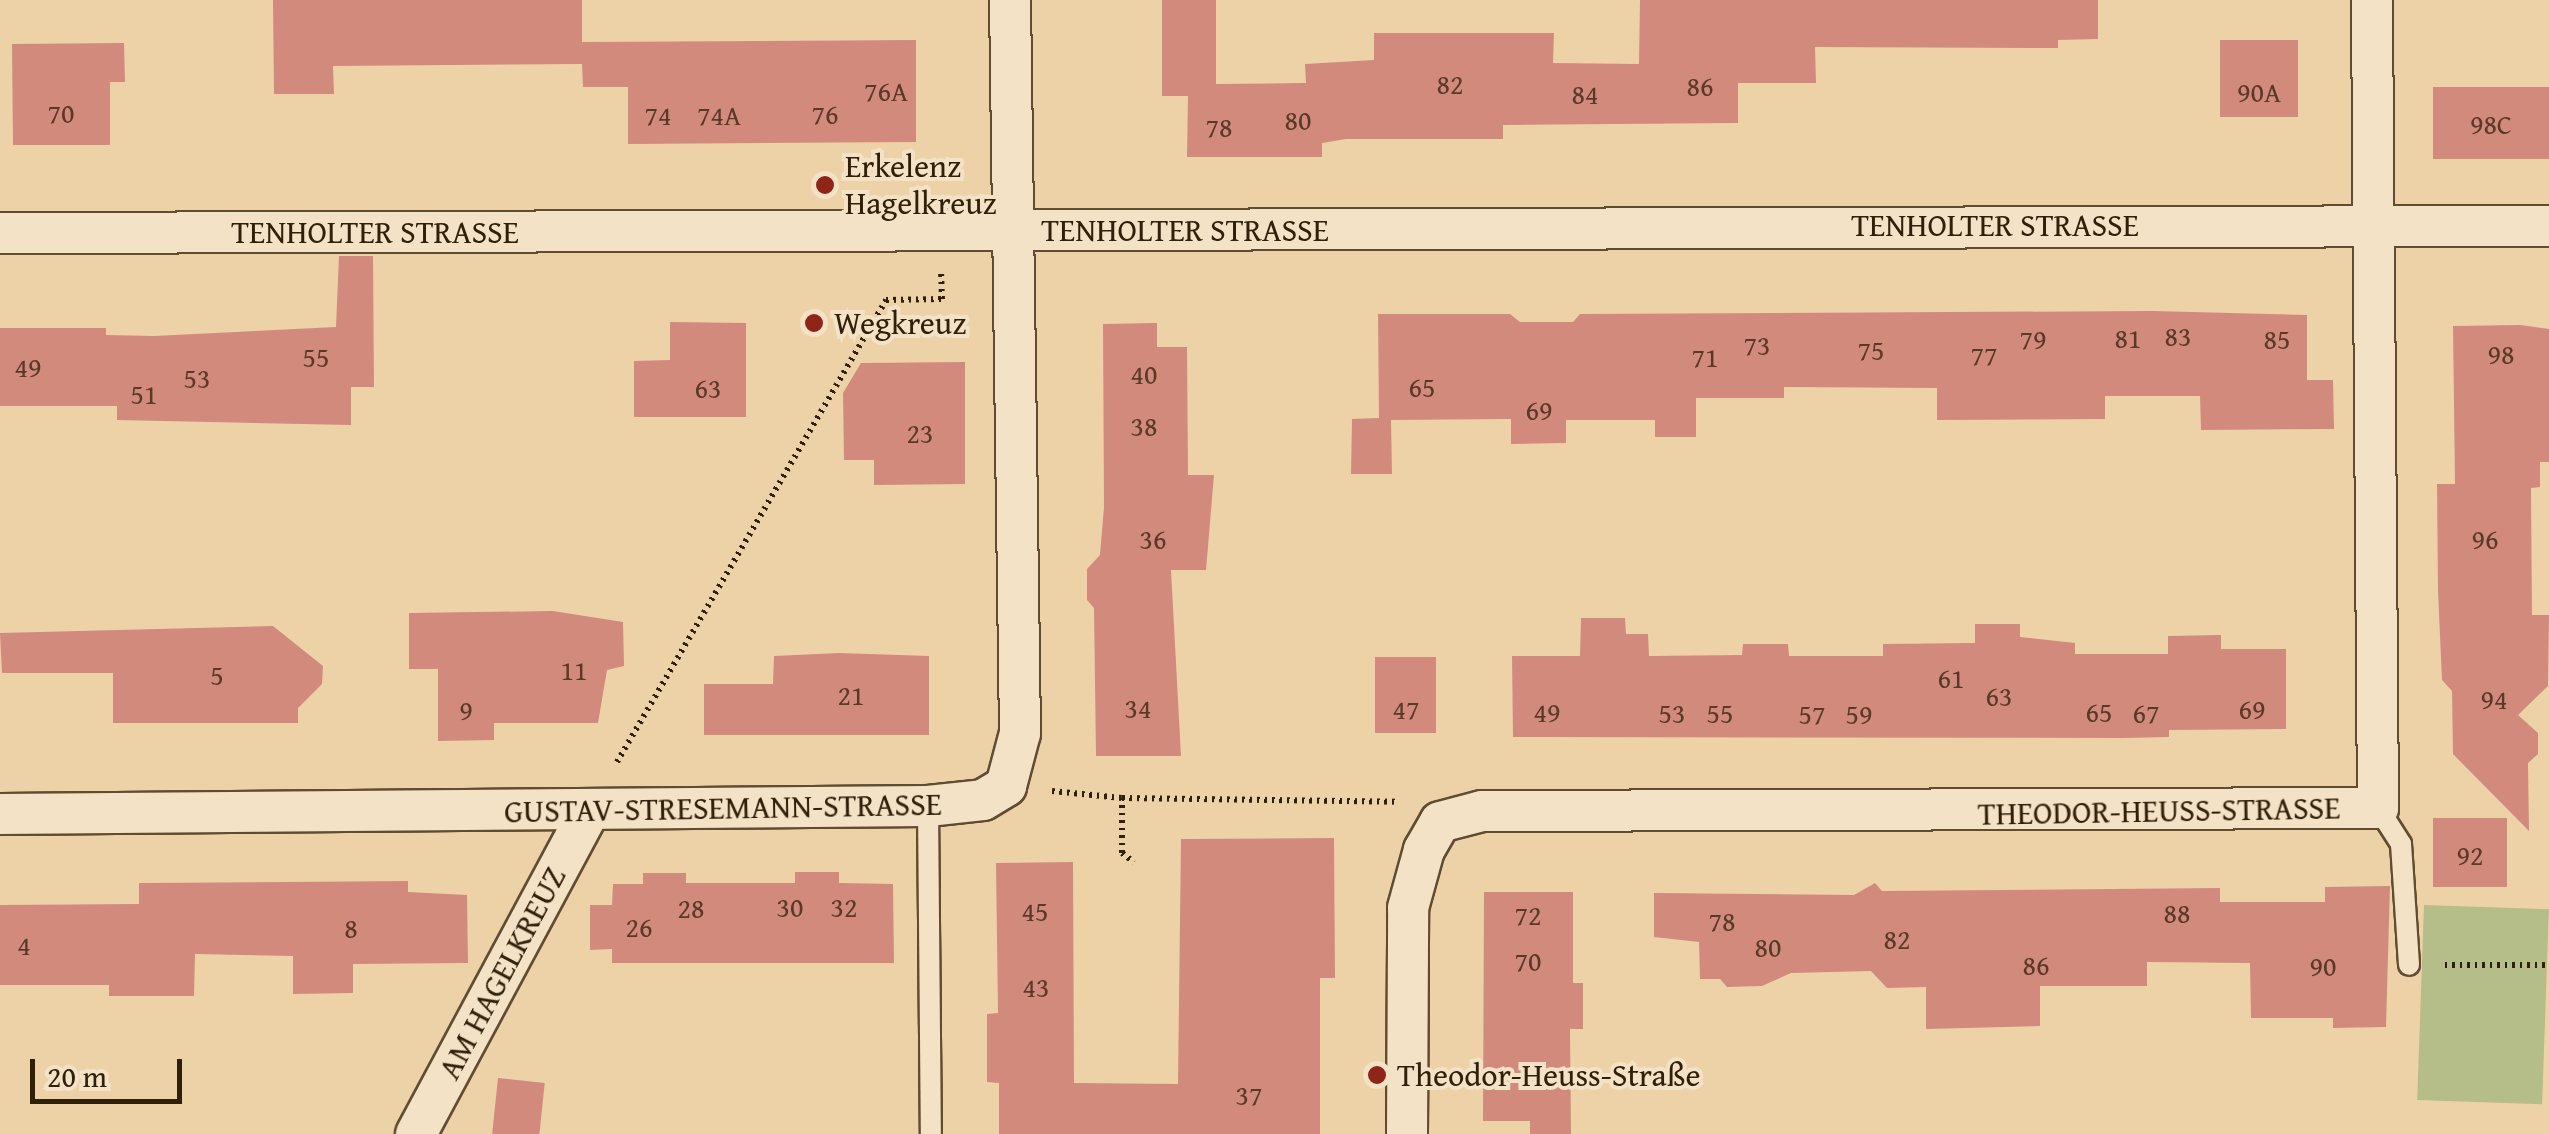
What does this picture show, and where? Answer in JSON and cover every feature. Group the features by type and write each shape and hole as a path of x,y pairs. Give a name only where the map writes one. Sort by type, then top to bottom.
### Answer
{"street":[{"path":"1006,786 1020,733 1017,231 1010,0"},
{"path":"2370,228 2372,0"},
{"name":"TENHOLTER STRASSE","path":"0,233 2549,226"},
{"name":"THEODOR-HEUSS-STRASSE","path":"1440,822 1482,812 2378,808 2370,228"},
{"name":"GUSTAV-STRESEMANN-STRASSE","path":"0,814 588,813 928,806 983,800 1006,786"},
{"name":"AM HAGELKREUZ","path":"416,1134 588,813"},
{"path":"1407,1134 1408,908 1424,850 1440,822"}],"lane":[{"path":"928,806 931,1134"},
{"path":"2378,808 2401,844 2409,965"}],"path":[{"path":"588,813 886,300 942,299 942,231"},
{"path":"1006,786 1122,798 1396,801 1440,822"},
{"path":"1122,798 1122,853 1134,862"},
{"path":"2409,965 2549,965"}],"green space":[{"path":"2424,905 2549,909 2542,1104 2417,1100"}],"building":[{"path":"273,0 582,0 582,42 916,40 916,142 628,144 628,87 583,87 582,64 333,66 334,94 274,94"},
{"path":"1162,0 1216,0 1216,84 1306,83 1305,64 1374,60 1374,33 1554,33 1553,63 1639,64 1640,0 2098,0 2098,39 2058,40 2058,48 1815,47 1816,83 1738,83 1738,123 1503,125 1503,139 1346,139 1322,143 1322,157 1187,157 1188,96 1162,96"},
{"path":"2220,40 2298,40 2298,117 2220,117"},
{"path":"124,43 125,82 110,82 110,145 13,145 12,44"},
{"path":"2433,87 2549,87 2549,159 2433,159"},
{"path":"339,256 373,256 374,387 351,387 351,425 117,420 117,406 0,406 0,328 106,328 106,335 154,336 336,327"},
{"path":"2153,311 2307,315 2307,380 2333,380 2334,429 2201,430 2200,396 2105,396 2105,419 1937,420 1937,388 1784,387 1784,398 1696,398 1696,437 1655,437 1655,420 1566,420 1566,443 1511,444 1511,419 1391,420 1392,474 1351,474 1352,419 1379,418 1378,314 1510,314 1520,322 1573,322 1580,314"},
{"path":"670,322 746,323 746,417 634,417 634,361 670,360"},
{"path":"1157,323 1157,347 1187,347 1188,475 1214,475 1206,570 1171,570 1181,756 1096,756 1094,608 1087,600 1087,569 1100,555 1104,507 1103,324"},
{"path":"2521,325 2549,329 2549,462 2540,462 2540,487 2531,488 2532,615 2549,615 2548,686 2518,715 2538,733 2538,754 2528,763 2529,831 2453,754 2452,691 2442,680 2438,591 2437,484 2455,484 2453,326"},
{"path":"965,362 965,484 874,485 874,460 844,460 843,393 861,363"},
{"path":"553,611 623,622 624,666 607,670 598,723 494,723 494,740 438,741 438,669 409,669 409,613"},
{"path":"1581,618 1625,618 1626,634 1648,634 1649,656 1742,655 1743,644 1788,644 1789,656 1883,656 1883,644 1975,643 1975,624 2020,624 2020,637 2075,643 2075,654 2168,654 2168,636 2221,635 2221,649 2286,649 2286,729 2169,730 2169,737 2123,738 1513,737 1512,656 1580,656"},
{"path":"273,626 323,666 322,684 298,708 298,723 113,723 113,673 2,673 0,633"},
{"path":"774,656 929,656 929,735 704,735 704,684 773,684"},
{"path":"1375,657 1436,657 1436,733 1375,733"},
{"path":"2433,818 2507,818 2507,887 2433,887"},
{"path":"1334,838 1335,978 1320,978 1320,1134 999,1134 999,1083 987,1082 987,1014 998,1013 996,863 1073,862 1074,1083 1178,1084 1181,839"},
{"path":"795,872 839,872 839,883 893,884 894,963 612,963 612,949 590,950 590,905 612,905 613,884 643,884 643,873 686,873 686,883 795,883"},
{"path":"408,881 408,892 467,895 468,963 353,964 353,993 293,994 293,956 195,954 194,996 109,996 109,985 0,985 0,905 139,904 139,883"},
{"path":"1875,883 1882,891 2220,888 2220,902 2325,902 2325,887 2390,886 2386,1027 2333,1028 2333,1018 2251,1018 2250,963 2147,962 2147,986 2040,986 2040,1026 1926,1029 1926,987 1887,988 1871,971 1791,973 1762,986 1727,987 1720,979 1700,979 1699,942 1654,937 1654,893 1854,895"},
{"path":"1484,892 1573,892 1573,983 1583,983 1583,1029 1570,1029 1571,1134 1530,1134 1530,1121 1483,1121"},
{"path":"498,1078 545,1083 539,1134 492,1134"}],"place":[{"name":"Erkelenz Hagelkreuz","path":"825,185"},
{"name":"Wegkreuz","path":"814,323"},
{"name":"Theodor-Heuss-Straße","path":"1377,1075"}]}
